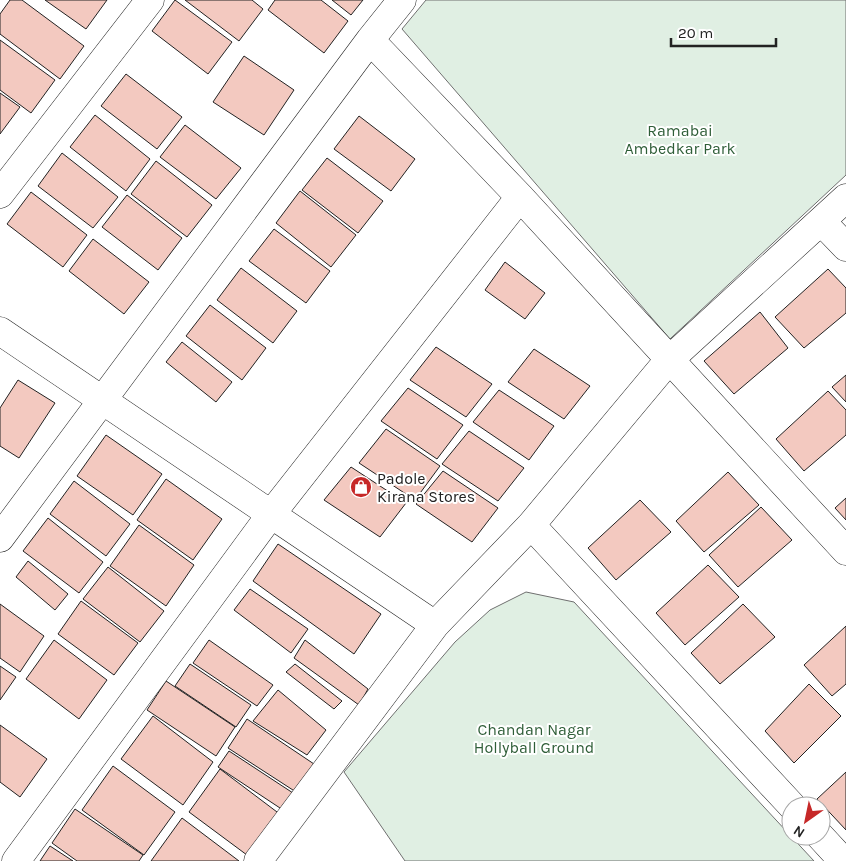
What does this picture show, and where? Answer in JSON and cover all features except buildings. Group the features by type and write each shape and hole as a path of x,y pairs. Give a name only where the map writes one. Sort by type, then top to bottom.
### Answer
{"street":[{"path":"0,194 150,0"},
{"path":"0,538 370,40 402,0"},
{"path":"370,40 520,197 668,361 846,551"},
{"path":"16,861 272,513 520,197"},
{"path":"258,861 435,625 531,525 668,361 846,198"},
{"path":"821,221 846,248"},
{"path":"0,331 102,402 272,513 435,625"},
{"path":"531,525 783,796"},
{"path":"829,846 843,861"}],"green space":[{"name":"Ramabai Ambedkar Park","path":"426,0 846,0 846,175 670,339 402,29"},
{"name":"Chandan Nagar Hollyball Ground","path":"526,592 574,602 781,825 781,846 800,846 814,861 405,861 344,772 455,642 490,610"}],"place":[{"name":"Padole Kirana Stores","path":"361,487"}]}
